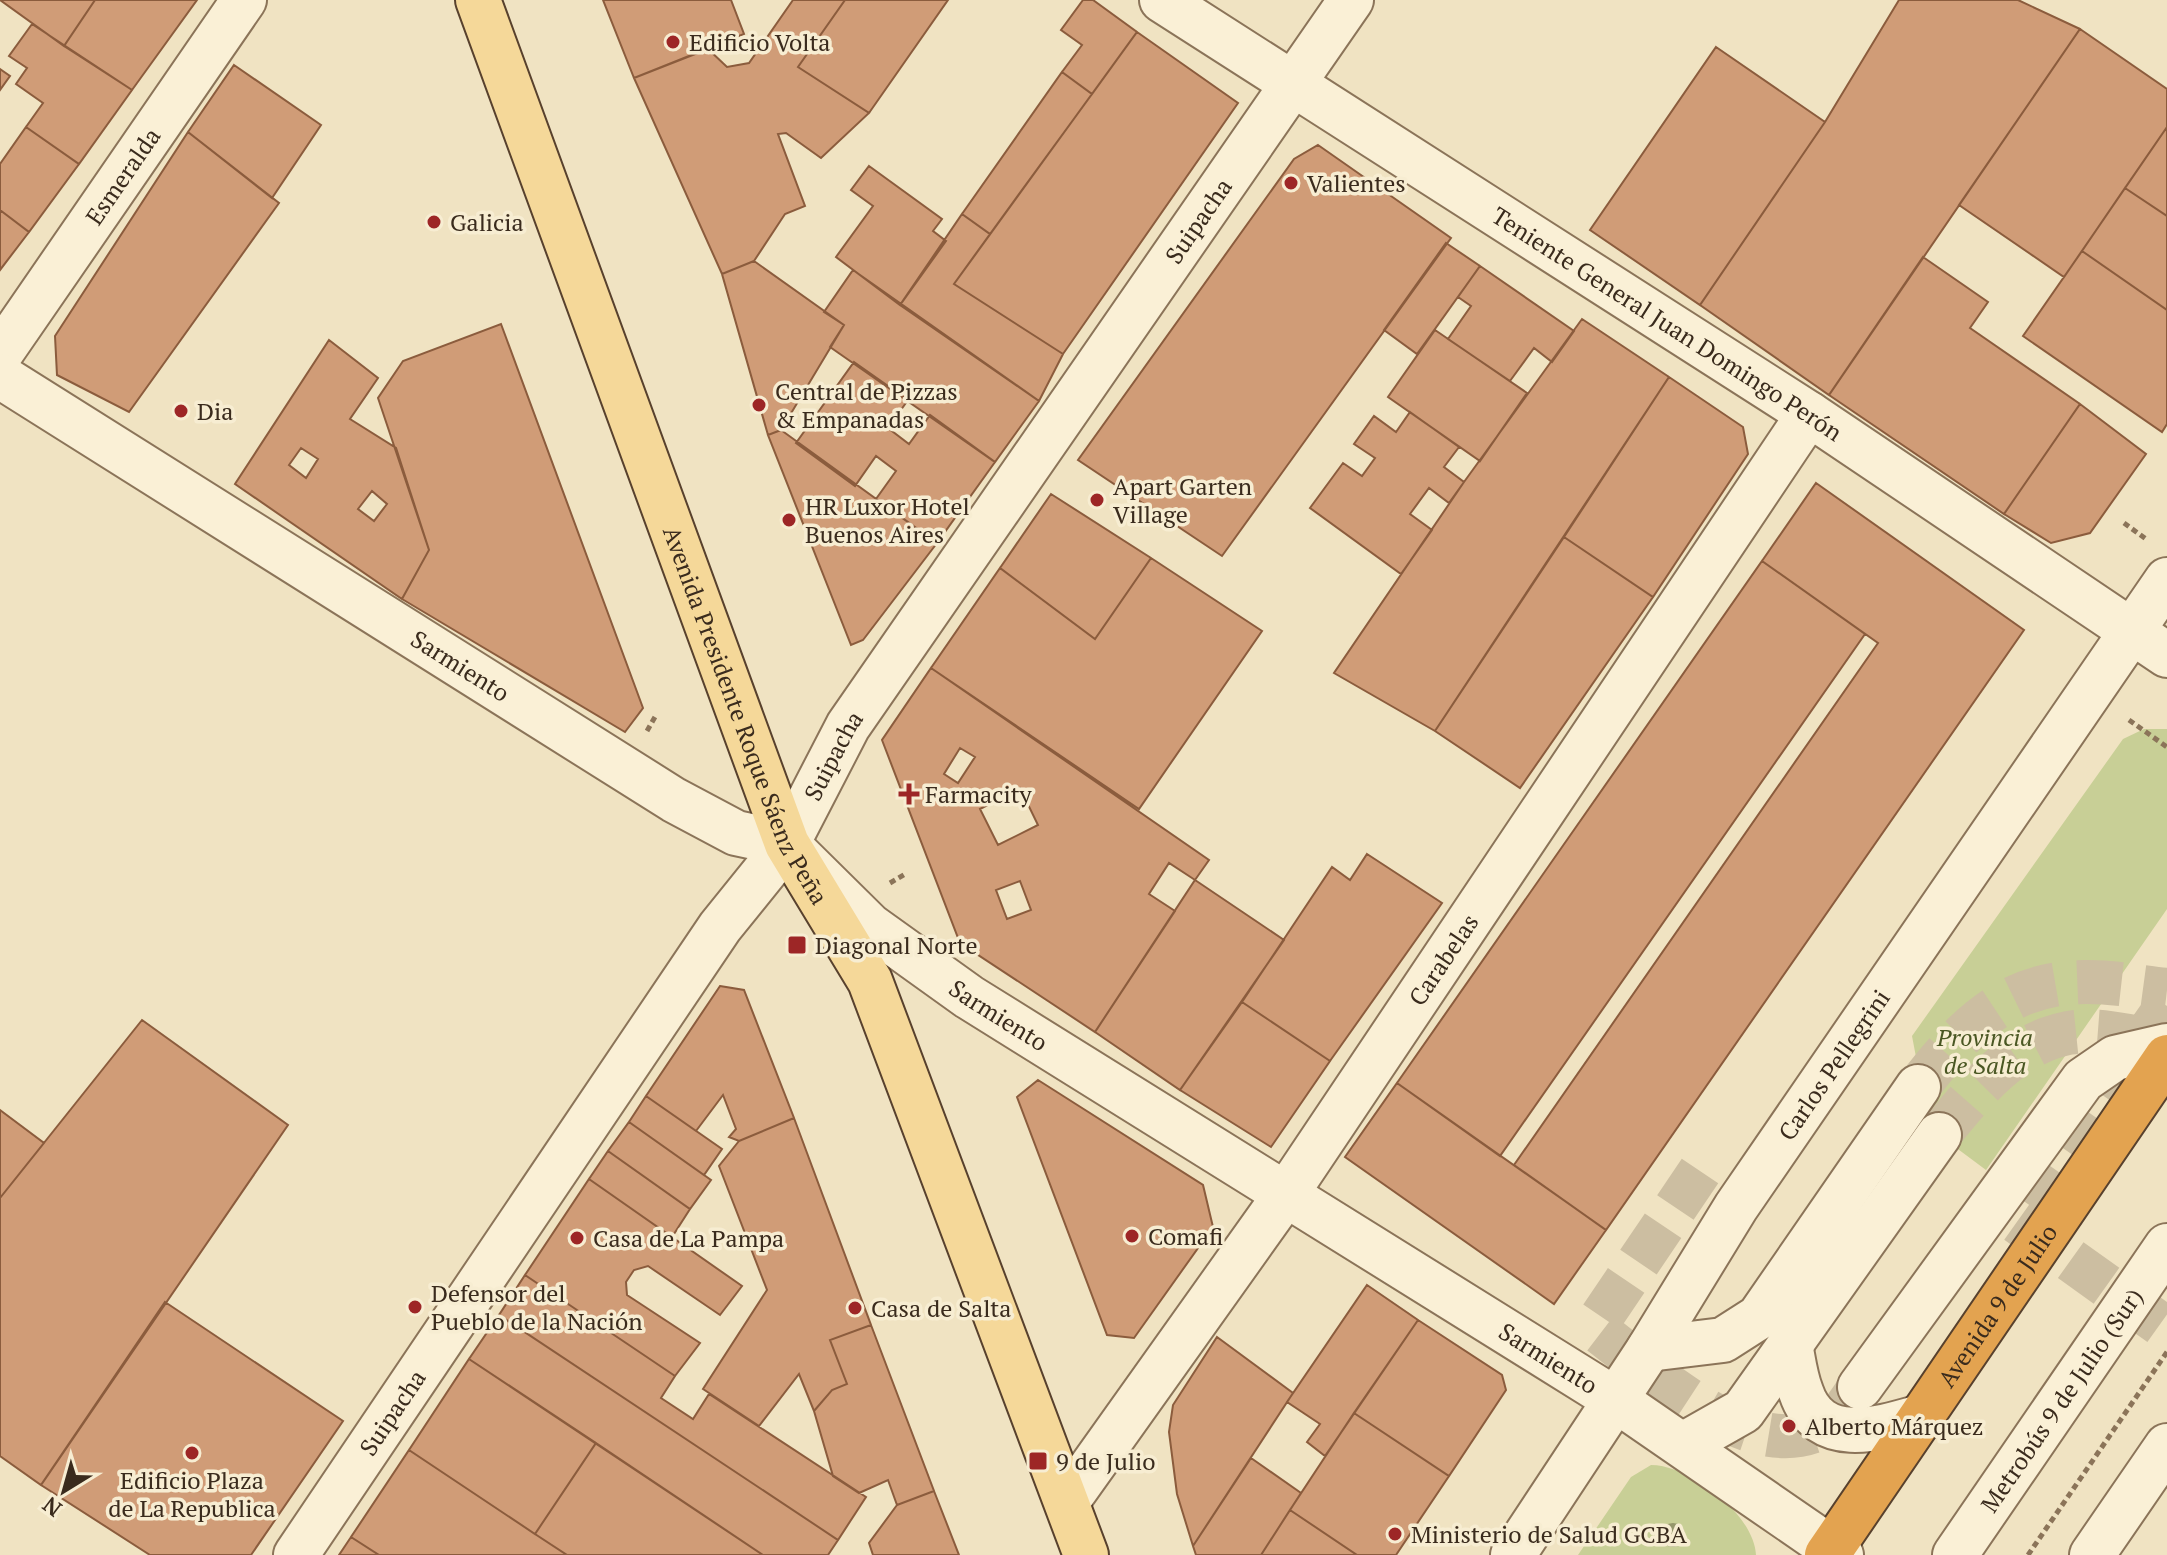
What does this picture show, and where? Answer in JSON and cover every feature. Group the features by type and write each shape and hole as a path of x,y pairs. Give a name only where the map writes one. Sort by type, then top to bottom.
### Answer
{"highway":[{"name":"Avenida 9 de Julio","path":"1833,1553 2167,1057"}],"main road":[{"name":"Avenida Presidente Roque Sáenz Peña","path":"478,0 787,844 870,981 1068,1500 1086,1555"}],"street":[{"name":"Esmeralda","path":"0,354 244,0"},
{"name":"Teniente General Juan Domingo Perón","path":"1162,0 1809,414 2150,643"},
{"name":"Suipacha","path":"296,1555 720,927 787,844 848,726 1351,0"},
{"name":"Sarmiento","path":"0,376 674,800 736,833 787,844 870,926 969,997 1616,1400 1833,1553"},
{"name":"Carabelas","path":"1068,1500 1286,1194 1809,414"},
{"name":"Carlos Pellegrini","path":"1513,1555 1649,1349 1736,1207 2150,643 2167,580"},
{"path":"1860,1387 2083,1080 2115,1058 2167,1046"},
{"path":"1649,1349 1723,1340 1759,1317 1918,1087"},
{"path":"1683,1445 1743,1411 1939,1135"},
{"name":"Metrobús 9 de Julio (Sur)","path":"1955,1555 2167,1246"},
{"path":"1790,1344 1801,1393 1809,1408 1836,1428 1870,1431 1924,1416"},
{"path":"2092,1555 2167,1446"}],"path":[{"path":"2028,1555 2167,1352"}],"green space":[{"name":"Provincia de Salta","path":"2144,729 2167,729 2167,909 1986,1170 1939,1135 1918,1087 1903,1077 1916,1057 1912,1036 2123,739"},
{"path":"1651,1465 1684,1473 1717,1495 1744,1524 1753,1539 1756,1555 1578,1555 1631,1477"}],"building":[{"path":"0,0 95,0 64,46"},
{"path":"95,0 197,0 132,90 64,46"},
{"name":"Edificio Volta","path":"603,0 731,0 744,34 634,78"},
{"path":"793,0 845,0 798,67 869,113 821,158 786,133 778,134 805,206 785,214 754,261 722,274 634,78 708,49 727,67 749,63"},
{"path":"845,0 948,0 869,113 798,67"},
{"path":"1083,0 1093,0 1137,32 1092,94 1062,72 1082,45 1061,30"},
{"path":"1899,0 2018,0 2080,29 1829,395 1700,305 1825,122"},
{"path":"32,24 132,90 79,164 26,127 43,103 16,84 27,68 9,56"},
{"path":"2080,29 2167,89 2167,127 2064,277 1959,205"},
{"path":"1137,32 1238,103 1063,354 954,284"},
{"path":"1716,47 1825,122 1700,305 1590,230"},
{"path":"234,65 321,125 272,198 188,132"},
{"path":"0,69 10,76 0,90"},
{"path":"1062,72 1092,94 990,234 962,214"},
{"path":"26,127 79,164 29,232 0,210 0,164"},
{"path":"2167,127 2167,216 2125,188"},
{"path":"188,132 279,203 129,412 57,375 55,336"},
{"path":"1318,145 1451,238 1222,556 1078,460 1294,159"},
{"path":"869,166 942,219 933,231 946,241 900,305 836,257 873,206 851,190"},
{"path":"2125,188 2167,216 2167,310 2082,251"},
{"path":"0,210 29,232 0,270"},
{"path":"962,214 990,234 954,284 1063,354 1039,401 900,305"},
{"path":"1446,243 1480,266 1417,354 1384,330"},
{"path":"2082,251 2167,310 2167,424 2162,432 2023,336"},
{"path":"1923,257 1988,302 1970,328 2080,404 2004,514 1829,395"},
{"path":"754,261 844,325 781,430 768,435 722,274"},
{"path":"1480,266 1574,331 1552,362 1534,348 1510,381 1448,339 1471,306 1458,297"},
{"path":"853,270 1039,401 995,462 830,347 844,325 824,312"},
{"path":"1582,319 1669,377 1435,731 1334,673 1464,482"},
{"path":"501,324 643,708 625,732 402,599 429,550 378,398 403,361"},
{"path":"1435,330 1527,393 1480,461 1388,397"},
{"path":"329,340 378,378 350,419 396,448 429,550 402,599 235,484","holes":["301,448 318,459 306,478 289,465","372,491 387,504 374,521 358,509"]},
{"path":"854,362 908,400 888,428 909,444 930,415 995,462 937,543 876,499 896,471 876,456 855,486 796,443"},
{"path":"1669,377 1743,427 1748,454 1653,597 1564,537"},
{"path":"2080,404 2146,454 2090,533 2051,543 2004,514"},
{"path":"1410,412 1459,447 1444,467 1464,482 1449,503 1429,488 1410,514 1432,530 1401,574 1310,508 1343,463 1362,476 1375,458 1354,444 1374,416 1396,432"},
{"path":"781,430 937,543 863,640 851,645 768,435"},
{"path":"1816,483 2024,630 1606,1230 1514,1165 1878,643 1762,561"},
{"path":"1051,494 1151,558 1095,639 1000,568"},
{"path":"1564,537 1653,597 1520,788 1435,731"},
{"path":"1151,558 1262,631 1139,809 931,668 1000,568 1095,639"},
{"path":"1762,561 1865,634 1500,1156 1397,1083"},
{"path":"931,668 1209,860 1195,880 1169,863 1149,894 1175,911 1095,1032 960,943 882,740","holes":["960,748 975,757 958,783 944,774","1020,788 1038,825 998,845 980,809","1020,881 1031,910 1007,919 996,890"]},
{"path":"1367,854 1442,903 1330,1061 1242,1002 1332,867 1350,880"},
{"path":"1195,880 1284,940 1180,1090 1095,1032"},
{"path":"720,986 744,990 794,1118 739,1141 729,1137 736,1129 723,1095 696,1131 646,1096"},
{"path":"1242,1002 1330,1061 1271,1147 1180,1090"},
{"path":"142,1020 288,1125 41,1485 0,1456 0,1198"},
{"path":"1038,1080 1203,1185 1213,1227 1134,1338 1107,1335 1017,1097"},
{"path":"1397,1083 1606,1230 1554,1304 1345,1157"},
{"path":"646,1096 722,1149 704,1175 629,1122"},
{"path":"0,1110 44,1143 0,1198"},
{"path":"794,1118 871,1325 830,1340 847,1384 832,1390 814,1411 799,1374 759,1426 703,1389 767,1290 719,1166 739,1141"},
{"path":"629,1122 711,1180 690,1209 608,1151"},
{"path":"608,1151 690,1209 672,1237 589,1179"},
{"path":"589,1179 742,1286 720,1315 648,1266 634,1270 626,1282 627,1295 700,1343 675,1376 525,1275"},
{"path":"525,1275 675,1376 661,1398 693,1419 709,1394 866,1497 838,1540 499,1315"},
{"path":"1367,1285 1418,1320 1325,1456 1307,1442 1320,1424 1287,1402"},
{"name":"Edificio Plaza de La Republica","path":"165,1302 343,1421 251,1555 150,1555 41,1485"},
{"path":"499,1315 838,1540 828,1555 763,1555 469,1359"},
{"path":"1418,1320 1502,1375 1506,1390 1449,1476 1354,1413"},
{"path":"871,1325 934,1491 897,1505 888,1480 859,1493 833,1476 814,1411 832,1390 847,1384 830,1340"},
{"path":"1217,1337 1293,1393 1193,1546 1177,1494 1169,1432 1173,1405"},
{"path":"469,1359 596,1443 535,1534 409,1450"},
{"path":"1354,1413 1449,1476 1396,1555 1357,1555 1290,1510"},
{"path":"596,1443 763,1555 567,1555 535,1534"},
{"path":"409,1450 567,1555 379,1555 351,1537"},
{"path":"1251,1458 1301,1493 1261,1555 1196,1555 1193,1546"},
{"path":"934,1491 959,1555 873,1555 869,1543 897,1505"},
{"path":"1290,1510 1357,1555 1261,1555"},
{"path":"351,1537 379,1555 339,1555"}],"tunnel":[{"path":"1918,1087 1970,1028 2010,999 2059,984 2088,982 2167,990"},
{"path":"2167,1006 2016,1221 2167,1329"},
{"path":"1939,1135 1995,1072 2029,1048 2068,1033 2087,1031 2143,1038"},
{"path":"1700,1171 1594,1328 1677,1392 1710,1412 1743,1428 1776,1436 1808,1433 1837,1417 1860,1387"}],"place":[{"name":"Edificio Volta","path":"673,42"},
{"name":"Valientes","path":"1291,183"},
{"name":"Galicia","path":"434,222"},
{"name":"Central de Pizzas & Empanadas","path":"759,405"},
{"name":"Dia","path":"181,411"},
{"name":"Apart Garten Village","path":"1097,500"},
{"name":"HR Luxor Hotel Buenos Aires","path":"789,520"},
{"name":"Farmacity","path":"909,794"},
{"name":"Diagonal Norte","path":"797,945"},
{"name":"Comafi","path":"1132,1236"},
{"name":"Casa de La Pampa","path":"577,1238"},
{"name":"Defensor del Pueblo de la Nación","path":"415,1307"},
{"name":"Casa de Salta","path":"855,1308"},
{"name":"Alberto Márquez","path":"1789,1426"},
{"name":"Edificio Plaza de La Republica","path":"192,1453"},
{"name":"9 de Julio","path":"1038,1461"},
{"name":"Ministerio de Salud GCBA","path":"1395,1534"}]}
